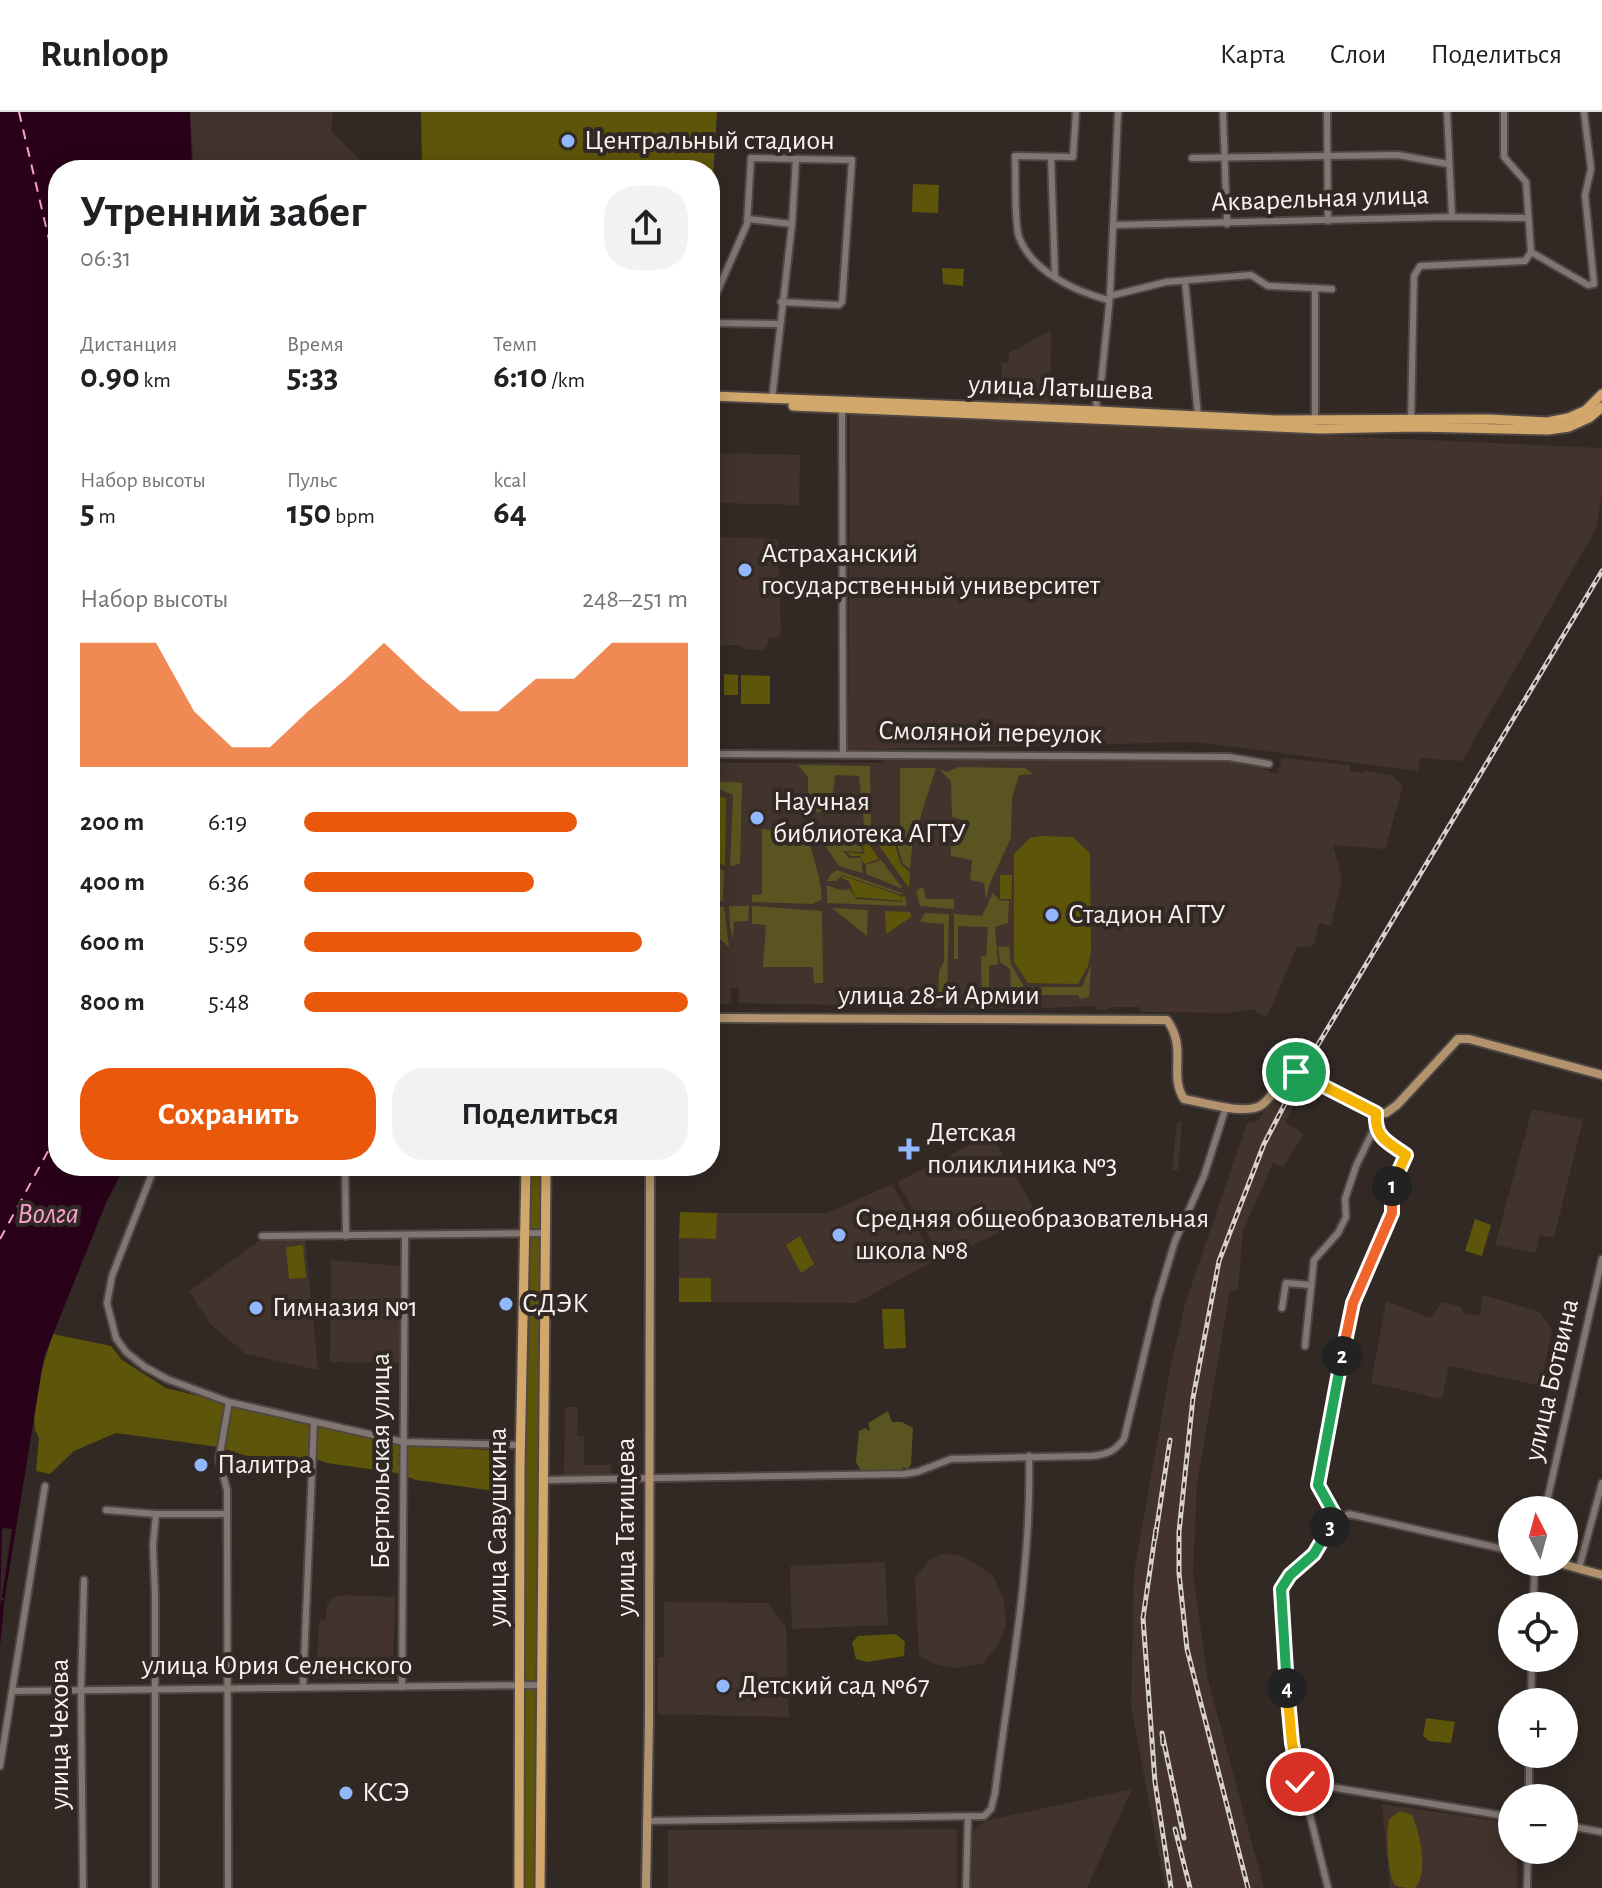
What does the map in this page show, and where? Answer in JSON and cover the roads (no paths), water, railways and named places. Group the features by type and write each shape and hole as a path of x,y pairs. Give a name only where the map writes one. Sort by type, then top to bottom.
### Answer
{"highway":[{"name":"улица Латышева","path":"1198,420 1547,422 1586,410 1602,394"},
{"name":"улица Латышева","path":"720,399 1099,415 1321,429 1548,430 1569,427 1589,418 1602,407"},
{"name":"улица Латышева","path":"720,399 772,399 842,405"},
{"name":"улица Савушкина","path":"519,1888 526,1176"},
{"name":"улица Савушкина","path":"540,1888 546,1176"}],"main road":[{"name":"улица 28-й Армии","path":"720,1018 1167,1020 1178,1039 1178,1090 1184,1099 1226,1106"},
{"path":"1226,1106 1244,1110 1259,1107 1287,1075 1296,1072 1376,1113 1386,1113 1458,1039 1469,1039 1601,1072"},
{"name":"улица Татищева","path":"646,1888 650,1176"},
{"path":"1579,1568 1602,1575"}],"street":[{"path":"1076,112 1073,157 1015,156 1018,236 1035,263 1079,292 1109,298 1166,282 1251,275 1268,286 1332,289"},
{"path":"1099,415 1096,403 1100,393 1109,298 1118,112"},
{"path":"1223,112 1227,224"},
{"path":"1327,112 1328,221"},
{"path":"1447,112 1452,217"},
{"path":"1411,420 1414,276 1420,266 1525,261 1531,252 1526,182 1504,157 1504,112"},
{"path":"1531,252 1588,285 1594,284 1585,195 1591,169 1584,112"},
{"path":"1192,158 1398,155 1448,164"},
{"path":"1051,157 1055,276"},
{"path":"720,285 748,219 751,158 852,160 841,304 781,302"},
{"path":"772,399 792,224 796,159"},
{"name":"Акварельная улица","path":"1114,225 1528,218"},
{"path":"748,219 792,224"},
{"path":"1185,281 1198,420"},
{"path":"1315,288 1315,420"},
{"path":"720,323 779,324"},
{"path":"842,405 843,754"},
{"name":"Смоляной переулок","path":"720,754 1229,757 1269,764"},
{"path":"545,1480 904,1474 951,1459 1104,1455 1116,1449 1124,1439 1157,1301 1175,1241 1204,1176 1226,1106"},
{"path":"1305,1346 1314,1260 1338,1233 1346,1217 1345,1199 1356,1166 1375,1127 1376,1113"},
{"path":"1337,1519 1318,1485 1336,1383 1353,1303 1392,1213 1391,1189 1406,1155 1382,1137 1375,1127"},
{"path":"151,1176 108,1289 109,1320 116,1338 126,1352 145,1367 167,1379 229,1402 404,1442 521,1445"},
{"path":"345,1176 346,1236"},
{"path":"262,1236 546,1233"},
{"name":"Бертюльская улица","path":"402,1687 405,1235"},
{"name":"улица Ботвина","path":"1548,1496 1602,1259"},
{"path":"1282,1308 1286,1283 1310,1285"},
{"path":"1593,1298 1602,1301"},
{"path":"228,1888 227,1490 219,1459 229,1402"},
{"path":"303,1687 314,1422"},
{"path":"646,1821 984,1816 991,1809 995,1793 1029,1519 1029,1456"},
{"path":"1579,1568 1602,1483"},
{"path":"0,1766 45,1486"},
{"path":"106,1510 226,1514"},
{"path":"155,1888 153,1545 156,1514"},
{"path":"1328,1888 1292,1743 1281,1589 1290,1575 1314,1554 1337,1519 1349,1514 1498,1548"},
{"name":"улица Чехова","path":"83,1888 81,1689 84,1580"},
{"name":"улица Юрия Селенского","path":"14,1691 541,1685"},
{"path":"1300,1782 1498,1815"},
{"path":"966,1888 968,1817"},
{"path":"1578,1828 1602,1832"},
{"path":"1527,1888 1528,1864"}],"water":[{"name":"Волга","path":"0,112 190,112 192,160 48,160 48,1176 120,1176 44,1357 5,1596 0,1646"}],"railway":[{"path":"1248,1888 1187,1649 1179,1573 1179,1532 1193,1398 1219,1261 1264,1144 1301,1073 1602,571"},
{"path":"1155,1539 1170,1440"},
{"path":"1156,1529 1143,1618 1155,1782 1171,1888"},
{"path":"1163,1744 1162,1733 1184,1838"},
{"path":"1175,1829 1190,1888"}],"place":[{"name":"Центральный стадион","path":"568,141"},
{"name":"Астраханский государственный университет","path":"745,570"},
{"name":"Научная библиотека АГТУ","path":"757,818"},
{"name":"Стадион АГТУ","path":"1052,915"},
{"name":"Детская поликлиника №3","path":"909,1149"},
{"name":"Средняя общеобразовательная школа №8","path":"839,1235"},
{"name":"СДЭК","path":"506,1304"},
{"name":"Гимназия №1","path":"256,1308"},
{"name":"Палитра","path":"201,1465"},
{"name":"Детский сад №67","path":"723,1686"},
{"name":"КСЭ","path":"346,1793"}]}
